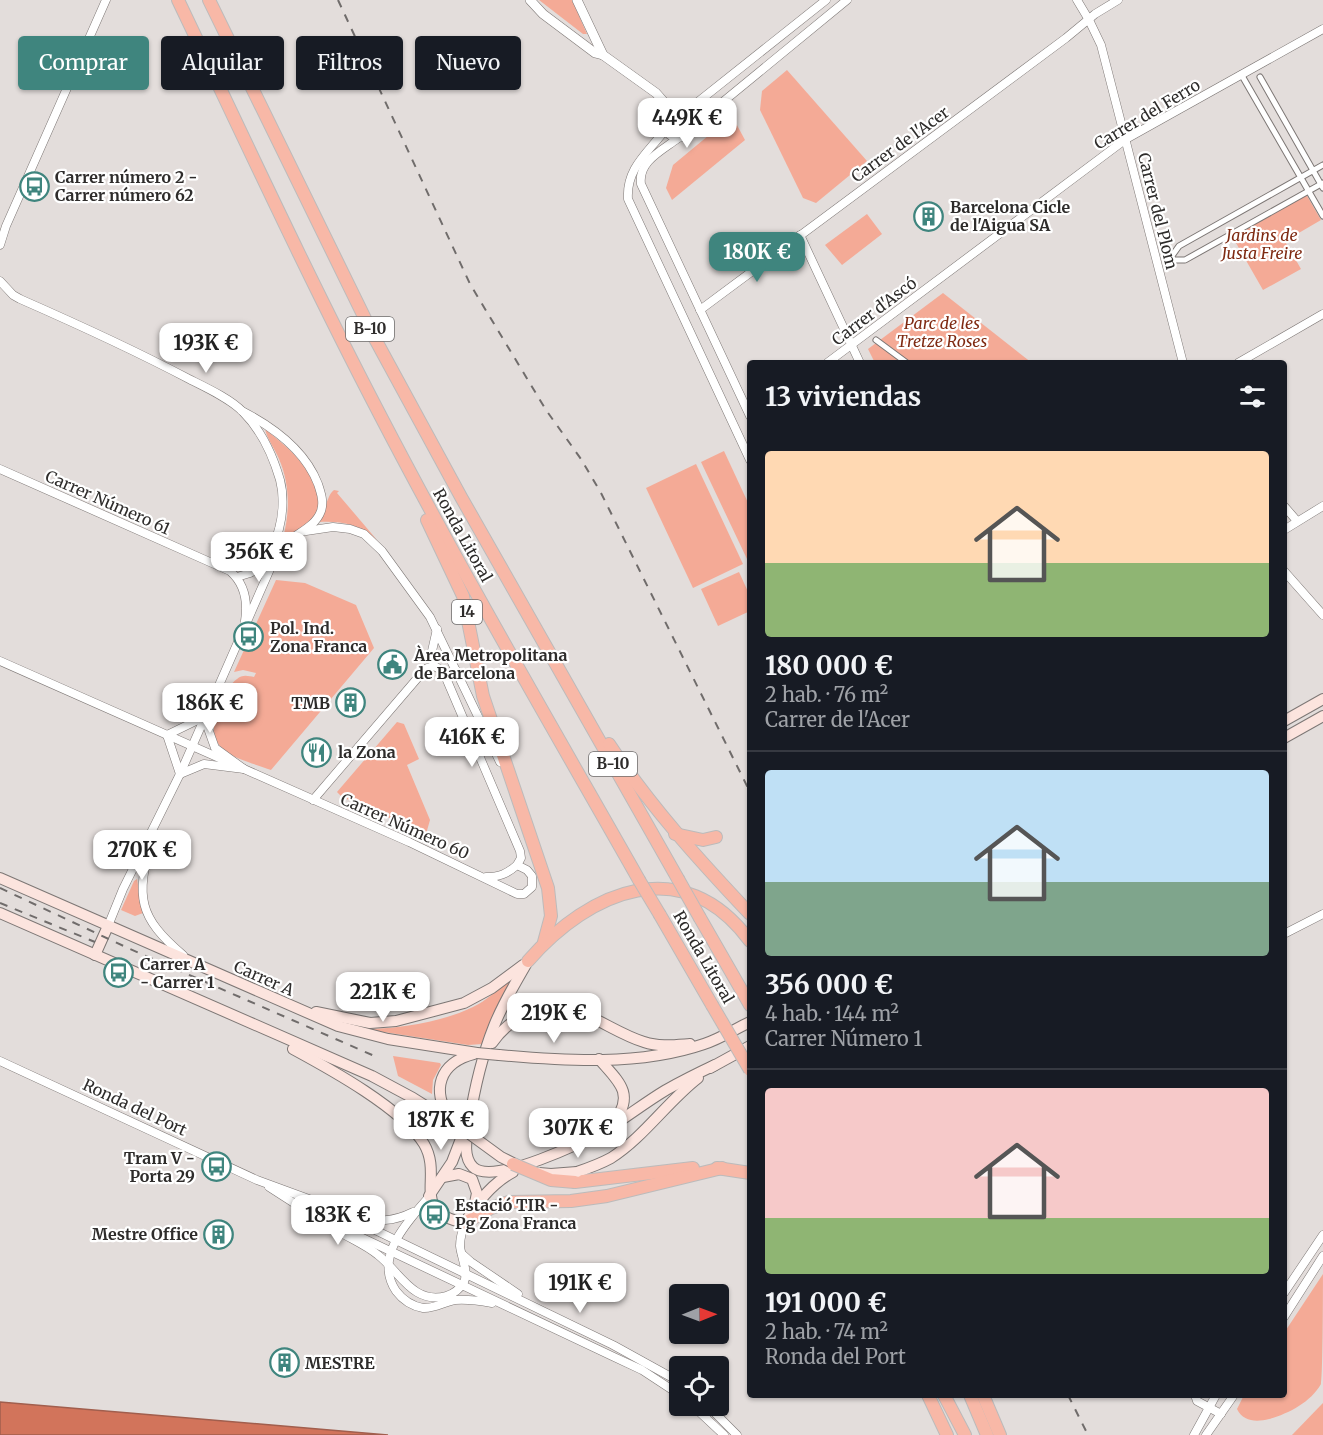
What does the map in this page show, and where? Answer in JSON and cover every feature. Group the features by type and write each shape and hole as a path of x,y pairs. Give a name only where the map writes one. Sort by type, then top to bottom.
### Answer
{"highway":[{"name":"Ronda Litoral","path":"178,0 378,412 489,617 747,1065"},
{"name":"Ronda Litoral","path":"209,0 374,337 461,497 747,1000"},
{"name":"14","path":"378,412 463,596 483,696 525,823"},
{"path":"548,649 629,774 675,834 747,911"},
{"path":"525,823 550,898 550,923 544,942"},
{"path":"675,834 703,840 716,837"},
{"path":"528,961 544,942 581,914 606,899 628,892 653,888 674,890 711,904 733,922 747,938"},
{"path":"513,1164 551,1180 678,1169 722,1168 747,1172"},
{"path":"465,1223 491,1208 509,1202 571,1201 607,1196 722,1168"},
{"path":"929,1398 947,1435"},
{"path":"946,1398 965,1435"},
{"path":"971,1398 987,1435"},
{"path":"984,1398 1000,1435"}],"main road":[{"path":"1287,719 1323,699"},
{"path":"1287,736 1323,716"},
{"name":"Carrer A","path":"0,878 285,1005 357,1032 481,1055 599,1059 661,1055 709,1042"},
{"path":"0,913 372,1077 450,1120 513,1164"},
{"path":"95,955 108,926"},
{"path":"285,1005 370,1023 396,1021 464,1003 492,988 528,961"},
{"path":"528,961 481,1055 466,1144 469,1162 476,1170 490,1174 531,1163"},
{"path":"450,1120 444,1110 440,1094 441,1079 456,1061 481,1055 507,1025 523,1015 549,1008 565,1008 652,1044 709,1042 747,1023"},
{"path":"230,1015 311,1059 374,1098 407,1123 419,1136 429,1156 431,1172 429,1197 440,1215 465,1223 474,1207 494,1185 531,1163 583,1141 611,1126 670,1087 747,1048"},
{"path":"599,1059 618,1081 624,1094 622,1109 611,1126"},
{"path":"576,1177 622,1150 679,1094 715,1065"},
{"path":"429,1197 452,1162 471,1115"},
{"path":"443,1178 450,1174 459,1174 472,1179 477,1193 474,1207"}],"street":[{"path":"0,244 106,0"},
{"path":"530,0 543,14 595,53 603,55 656,93 664,102 668,116"},
{"path":"577,0 603,55"},
{"path":"684,113 826,0"},
{"path":"747,410 640,184 640,173 645,164 677,139 687,135 691,128 847,0"},
{"name":"Carrer del Plom","path":"1077,0 1101,45 1182,360"},
{"name":"Carrer de l'Acer","path":"700,310 1118,0"},
{"name":"Carrer del Ferro","path":"937,281 1126,139 1323,29"},
{"path":"1241,74 1323,216"},
{"path":"1260,77 1300,149 1313,170 1322,185 1185,260 1169,260 1179,246 1313,170 1323,165"},
{"path":"677,139 665,130 665,121 668,116 677,111 684,113 691,121 691,128"},
{"path":"1267,118 1279,111"},
{"path":"665,130 635,166 629,179 628,199 747,454"},
{"path":"1288,155 1300,149"},
{"path":"1273,193 1280,207"},
{"path":"1248,207 1256,220"},
{"path":"0,234 6,226"},
{"path":"1212,227 1220,241"},
{"path":"800,235 859,360"},
{"path":"0,281 20,299 147,357 206,388 258,419 293,446 308,464 321,494 322,510 315,522 289,540 277,559 237,577 246,603 243,631"},
{"name":"Carrer d'Ascó","path":"831,360 937,281"},
{"path":"1243,360 1323,314"},
{"path":"876,340 903,360"},
{"path":"108,926 123,889 180,774 274,560 273,554 282,519 283,495 280,481 270,453 256,428 242,411"},
{"name":"Carrer Número 61","path":"0,469 230,571 237,577"},
{"path":"1287,528 1323,506"},
{"path":"1287,509 1297,521"},
{"path":"304,531 342,527 364,534 389,560 413,592 436,629 501,765 525,823"},
{"path":"1287,574 1323,615"},
{"path":"436,629 432,651 434,666 453,673 457,671"},
{"name":"Carrer Número 60","path":"0,662 314,800 486,878 494,884 517,894 524,894 532,887 532,876 527,870 517,865 521,858 520,851 444,671"},
{"name":"Carrer Número 60","path":"314,800 421,674 427,668 434,666"},
{"path":"180,774 167,735 204,717"},
{"name":"Carrer Número 60","path":"204,717 215,747 244,769"},
{"name":"Carrer Número 60","path":"180,774 204,764 244,769"},
{"path":"155,826 142,873 143,905 155,929 191,962"},
{"path":"486,878 497,878 517,865"},
{"path":"1287,932 1323,914"},
{"name":"Ronda del Port","path":"0,1061 257,1180 317,1202 614,1345 669,1376"},
{"name":"Ronda del Port","path":"257,1180 328,1225 350,1232 642,1370 669,1388"},
{"path":"429,1197 417,1210 390,1252 390,1278 399,1294 407,1302 421,1308 431,1308 459,1300 492,1303 508,1308"},
{"path":"344,1215 373,1221 398,1219 417,1210"},
{"path":"328,1225 374,1251 406,1285 424,1295 444,1297 457,1291 465,1273 460,1237 465,1223"},
{"path":"1287,1289 1323,1235"},
{"path":"461,1252 471,1262 535,1306"},
{"path":"1287,1312 1323,1256"},
{"path":"1196,1398 1197,1401 1221,1414"},
{"path":"1194,1435 1214,1398"},
{"path":"1206,1435 1231,1398"},
{"path":"704,1416 724,1435"},
{"path":"718,1416 737,1435"}],"green space":[{"path":"539,0 572,0 587,34 583,34"},
{"path":"787,70 867,161 816,203 803,198 760,110 762,91"},
{"path":"732,116 745,140 672,200 666,188 673,165"},
{"name":"Jardins de Justa Freire","path":"1306,194 1321,220 1285,241 1301,269 1263,290 1232,236"},
{"path":"867,214 882,234 842,265 825,245"},
{"name":"Parc de les Tretze Roses","path":"943,293 1028,360 874,360 868,349"},
{"path":"265,429 302,463 312,480 318,498 314,518 301,529 283,538 288,508 287,488 283,469"},
{"path":"724,451 747,501 747,559 701,462"},
{"path":"696,464 743,564 693,588 646,488"},
{"path":"334,490 339,491 337,493 377,540 357,527 335,522 319,522"},
{"path":"739,572 747,589 747,612 718,626 701,589"},
{"path":"276,580 305,583 356,605 374,648 271,770 237,758 225,751 216,738 214,720 220,701 231,685 239,677 254,677 256,673 243,670 234,672"},
{"path":"397,722 404,724 419,759 407,765 430,820 426,834 342,797 337,792"},
{"path":"137,879 143,913 135,916 121,910"},
{"path":"508,982 510,984 483,1044 468,1045 364,1029 406,1026 448,1017 478,1005"},
{"path":"393,1056 440,1063 433,1080 432,1094 398,1076"},
{"path":"1323,1274 1321,1384 1305,1402 1284,1414 1264,1420 1247,1419 1237,1409 1242,1398 1287,1398 1287,1328"},
{"path":"1323,1403 1323,1435 1292,1435 1321,1405"}],"shaded area":[{"path":"0,1402 388,1435 0,1435"}],"railway":[{"path":"338,0 470,284 546,410 581,459 601,493 747,786"},
{"path":"0,888 130,949 379,1058"},
{"path":"0,903 95,942"},
{"path":"1070,1398 1088,1435"}],"place":[{"name":"Carrer número 2 - Carrer número 62","path":"34,186"},
{"name":"Barcelona Cicle de l'Aigua SA","path":"929,216"},
{"name":"Pol. Ind. Zona Franca","path":"249,637"},
{"name":"Àrea Metropolitana de Barcelona","path":"393,664"},
{"name":"TMB","path":"351,703"},
{"name":"la Zona","path":"317,752"},
{"name":"Carrer A - Carrer 1","path":"119,973"},
{"name":"Tram V - Porta 29","path":"216,1167"},
{"name":"Estació TIR - Pg Zona Franca","path":"434,1214"},
{"name":"Mestre Office","path":"219,1234"},
{"name":"MESTRE","path":"284,1363"}]}
